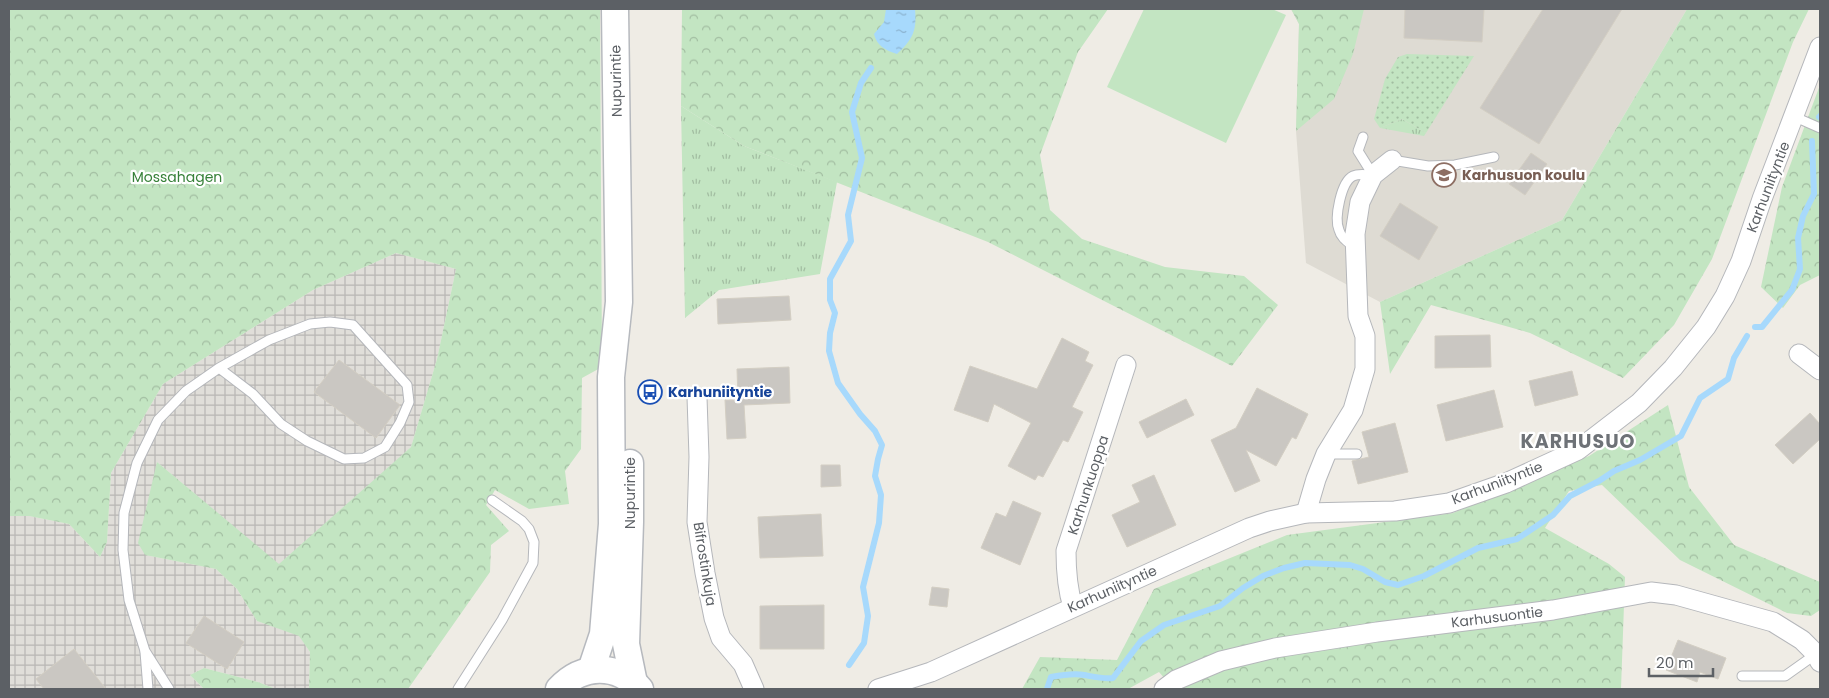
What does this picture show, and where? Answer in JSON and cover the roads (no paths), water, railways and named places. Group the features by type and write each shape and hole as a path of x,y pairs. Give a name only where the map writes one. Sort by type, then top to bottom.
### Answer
{"main road":[{"name":"Nupurintie","path":"590,670 603,634 611,533 611,377 619,303 615,9"},
{"name":"Nupurintie","path":"619,303 629,374 630,522 626,644 637,686"},
{"path":"559,689 578,674 590,670 606,670 621,674 637,686"}],"street":[{"name":"Karhuniityntie","path":"878,689 930,672 1249,528 1306,513 1395,511 1449,503 1506,483 1578,450 1638,403 1673,368 1701,334 1725,296 1741,261 1762,199 1795,117 1820,47"},
{"path":"1306,513 1326,454 1353,410 1365,369 1365,336 1358,316 1355,234 1360,202 1373,175 1392,160"},
{"path":"1799,354 1820,370"},
{"name":"Karhunkuoppa","path":"1073,606 1068,592 1066,551 1126,364"},
{"name":"Bifrostinkuja","path":"697,397 699,457 697,522 705,573 714,618 721,638 743,664 754,689"},
{"name":"Karhusuontie","path":"1164,689 1176,680 1221,661 1275,648 1377,632 1553,610 1650,592 1676,595 1773,622 1802,640 1819,655"}],"lane":[{"path":"1795,117 1820,128"},
{"path":"1363,137 1358,151 1373,175"},
{"path":"1392,160 1428,166 1455,164 1494,157"},
{"path":"148,689 145,651 129,600 123,550 124,513 137,463 158,420 186,391 219,368 269,340 310,324 330,322 353,325 407,385 409,402 400,423 385,448 364,458 344,460 307,441 281,424 254,394 219,368"},
{"path":"1326,454 1357,454"},
{"path":"458,689 502,620 533,563 534,542 529,529 522,521 492,500"},
{"path":"145,651 169,689"},
{"path":"1742,676 1785,676 1819,655"}],"water":[{"path":"886,9 915,9 913,34 907,44 897,54 882,47 877,42 874,34 884,22"}],"waterway":[{"path":"849,665 864,643 868,616 863,587 879,523 881,495 875,476 882,445 875,431 860,414 838,383 829,351 830,333 835,313 830,300 830,279 851,241 848,215 862,158 852,112 861,83 871,68"},
{"path":"1755,327 1762,327 1792,290 1800,269 1798,238 1803,216 1814,194 1812,141"},
{"path":"1047,689 1051,677 1076,674 1113,678 1141,641 1164,625 1220,606 1243,588 1263,576 1284,568 1305,563 1350,565 1363,569 1385,582 1398,585 1424,576 1478,548 1517,539 1553,515 1570,496 1614,471 1640,460 1681,436 1700,398 1728,379 1734,358 1747,336"}],"place":[{"name":"Karhusuon koulu","path":"1444,175"},
{"name":"Karhuniityntie","path":"650,392"}],"district":[{"name":"KARHUSUO","path":"1578,441"}],"park label":[{"name":"Mossahagen","path":"177,177"}]}
